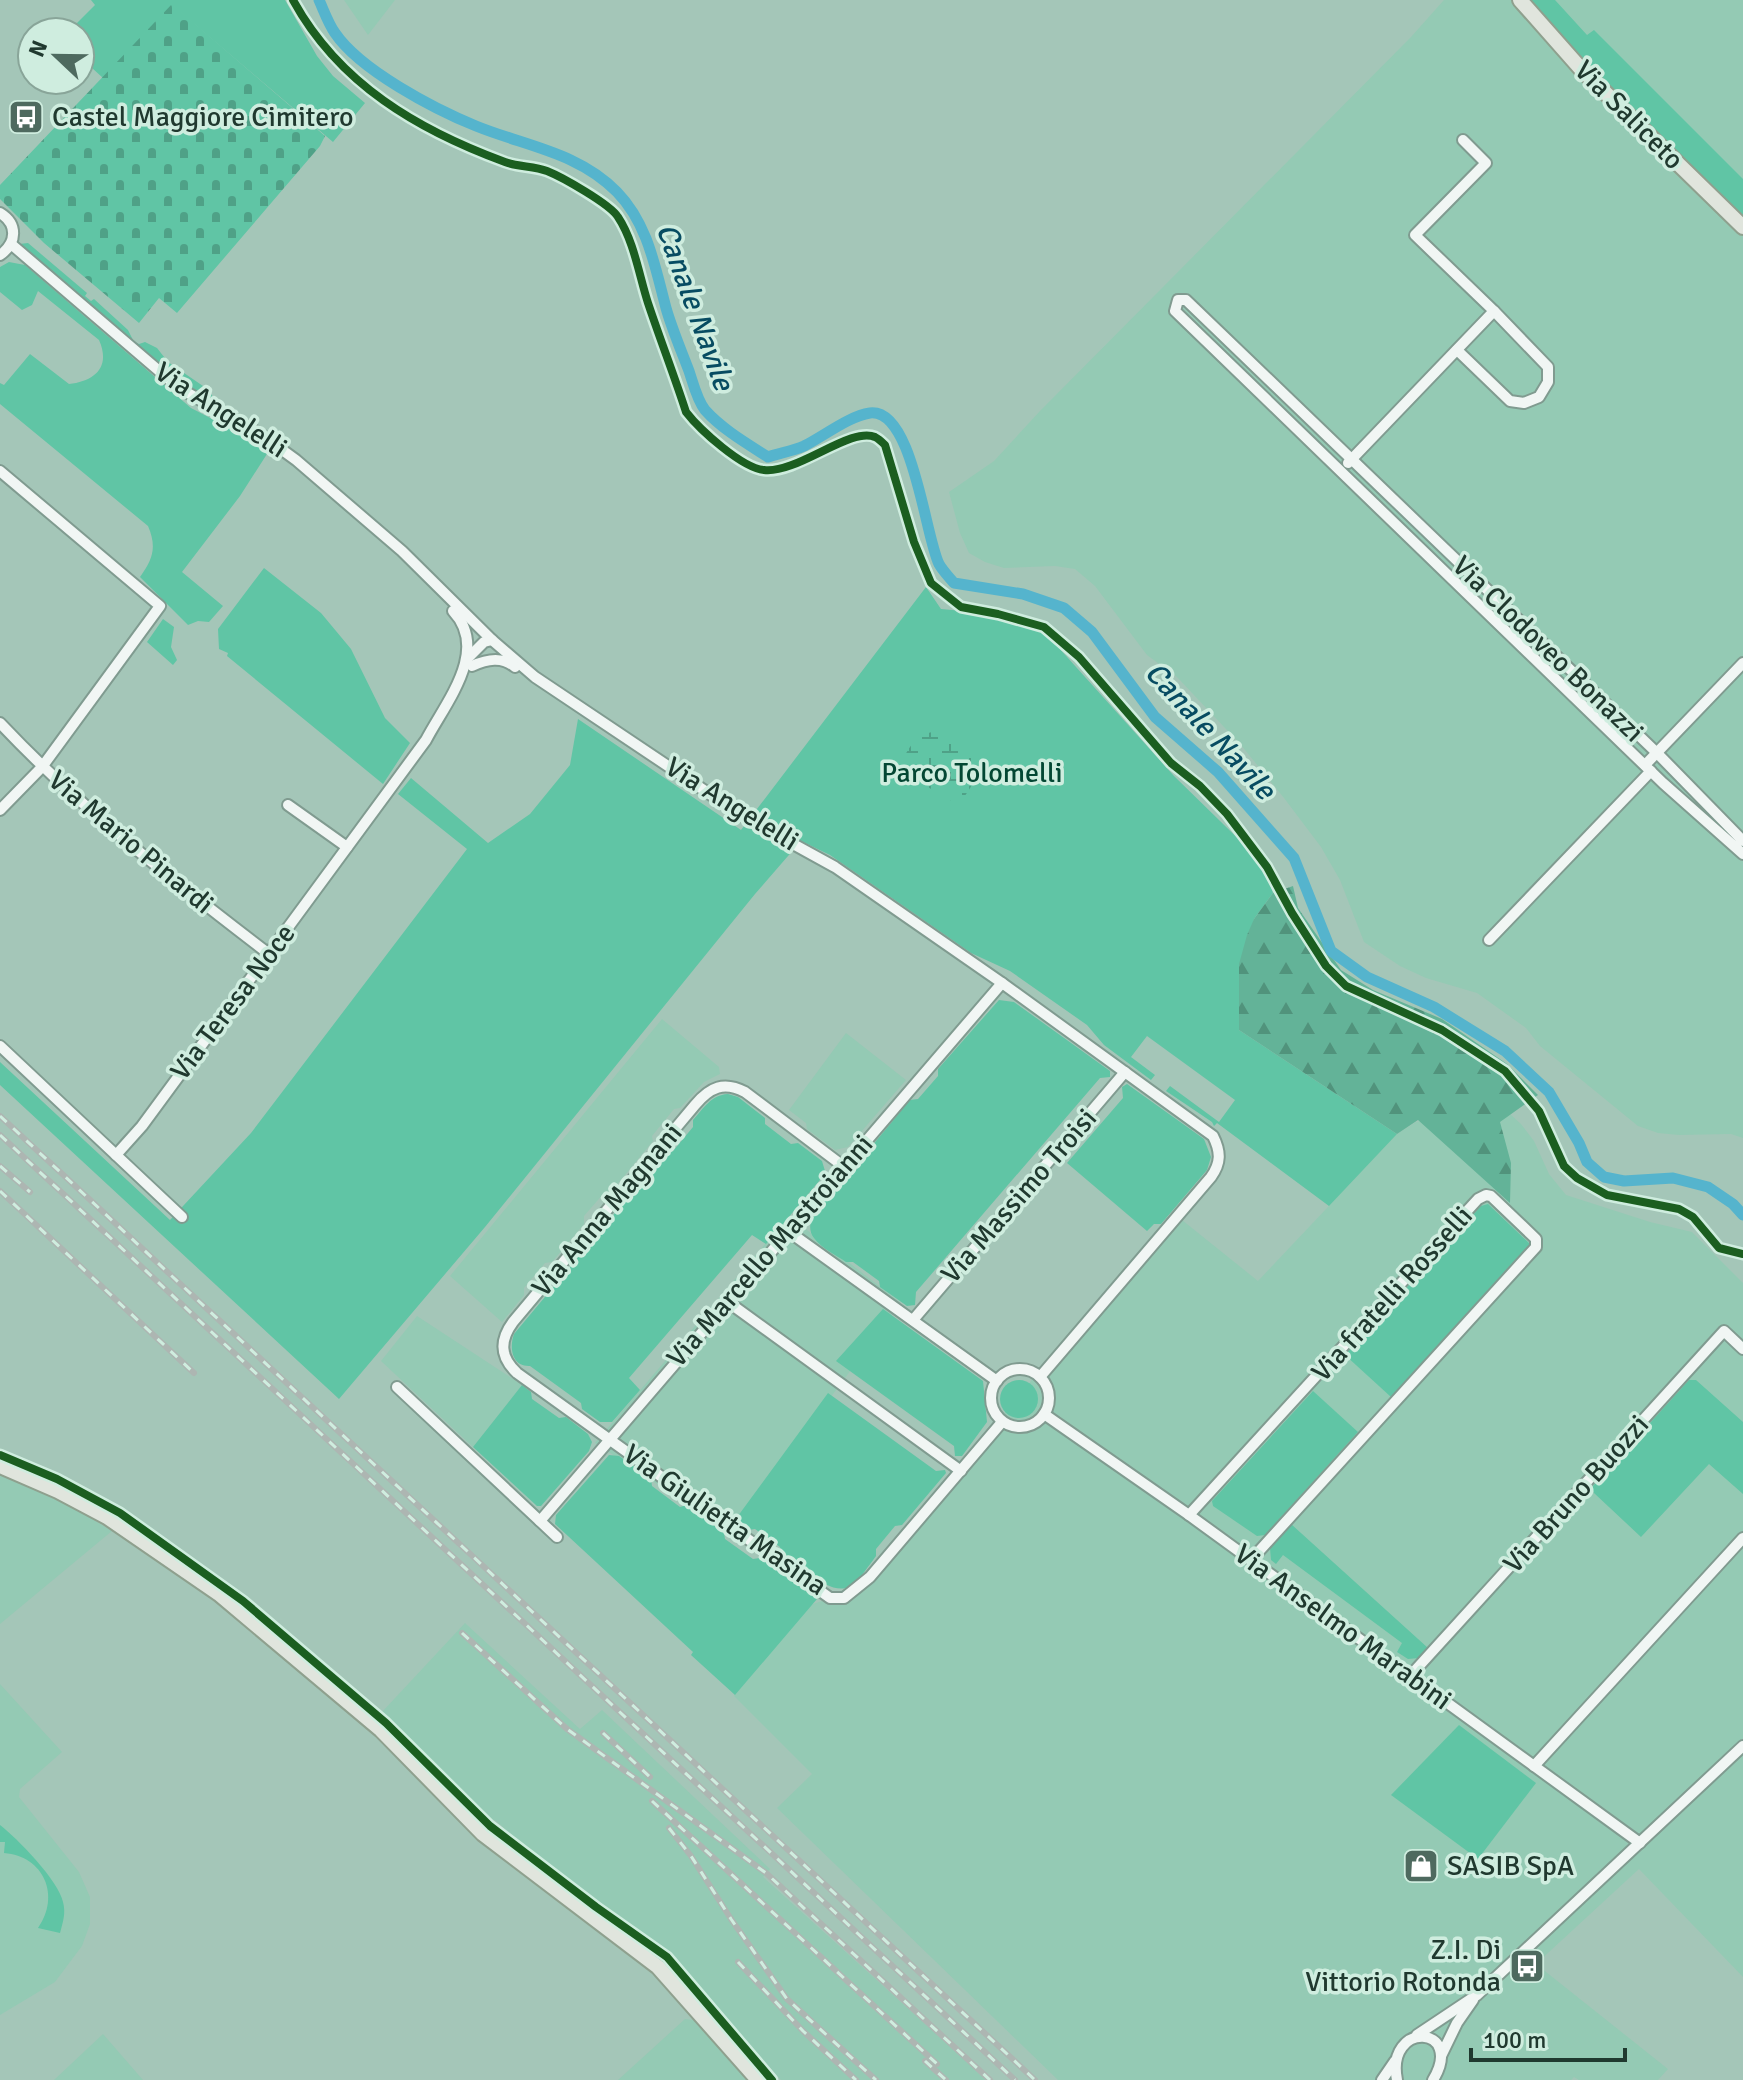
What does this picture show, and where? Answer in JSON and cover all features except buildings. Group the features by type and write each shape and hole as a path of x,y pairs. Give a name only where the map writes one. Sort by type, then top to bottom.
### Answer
{"main road":[{"name":"Via Saliceto","path":"1520,0 1581,69 1743,227"},
{"path":"0,1466 107,1517 219,1594 381,1730 483,1834 658,1967 758,2080"}],"street":[{"path":"1457,350 1510,401 1524,403 1539,397 1548,382 1548,367 1415,235 1486,163 1463,140"},
{"path":"2,212 13,229 5,250"},
{"name":"Via Angelelli","path":"5,250 28,261 179,388 279,446 410,558 515,661 744,817 835,867 1213,1136 1218,1146 1218,1165 1206,1184 1040,1377"},
{"name":"Via Clodoveo Bonazzi","path":"1743,841 1657,753 1186,300 1178,300 1175,311 1648,768 1743,854"},
{"path":"1341,471 1494,311"},
{"path":"0,471 160,606 42,767 0,810"},
{"path":"410,558 434,593 462,620 467,634 468,665 492,659 509,662 535,682 555,689"},
{"name":"Via Teresa Noce","path":"116,1155 136,1134 426,740 468,665 490,647 492,640"},
{"path":"1648,768 1657,753 1743,663"},
{"name":"Via Mario Pinardi","path":"0,723 42,767 155,864 269,954"},
{"name":"Via Clodoveo Bonazzi","path":"1489,940 1648,768"},
{"path":"288,805 347,847"},
{"name":"Via Marcello Mastroianni","path":"540,1521 1002,983"},
{"path":"0,1046 182,1217"},
{"name":"Via Massimo Troisi","path":"913,1320 1125,1072"},
{"name":"Via Anna Magnani","path":"610,1439 510,1366 502,1349 504,1340 513,1322 695,1105 713,1088 734,1086 843,1166"},
{"name":"Via fratelli Rosselli","path":"1189,1515 1478,1199 1491,1196 1536,1239 1536,1247 1251,1560"},
{"path":"788,1231 997,1381"},
{"path":"728,1302 961,1471"},
{"name":"Via Bruno Buozzi","path":"1410,1676 1724,1331 1743,1349"},
{"path":"1014,1370 1032,1372 1040,1377 1048,1392 1049,1403 1044,1414 1030,1426 1010,1426 1002,1422 991,1404 997,1381 1014,1370"},
{"path":"397,1387 557,1537"},
{"name":"Via Anselmo Marabini","path":"1044,1414 1189,1515 1640,1843"},
{"name":"Via Giulietta Masina","path":"610,1439 830,1598 844,1598 870,1577 1002,1422"},
{"path":"1534,1766 1743,1538"},
{"path":"1382,2080 1403,2046 1477,1995 1743,1746"},
{"path":"1435,2078 1457,2023 1477,1995"},
{"path":"1417,2035 1433,2039 1441,2057"},
{"path":"1396,2059 1397,2080"}],"shaded area":[{"path":"344,0 395,0 368,35"},
{"path":"1444,0 1743,0 1743,1138 1731,1134 1658,1133 1638,1126 1540,1046 1526,1028 1477,993 1426,978 1400,966 1364,942 1340,880 1321,847 1284,798 1241,745 1177,677 1147,655 1095,586 1075,569 1055,566 1004,568 969,553 949,492 994,461"},
{"path":"662,1019 719,1067 720,1074 704,1082 680,1108 674,1109 652,1136 653,1141 611,1192 604,1193 584,1216 584,1224 552,1262 545,1263 524,1288 524,1295 502,1322 450,1276"},
{"path":"846,1033 906,1080 848,1147 835,1150 807,1129 806,1123 789,1110"},
{"path":"1488,1094 1521,1124 1534,1141 1549,1174 1566,1195 1692,1232 1743,1283 1743,1977 1639,1869 1536,1964 1668,2069 1658,2080 1579,2080 1574,2077 1571,2080 1058,2080 777,1808 812,1774 734,1696 810,1605 843,1594 874,1569 1172,1212 1258,1281 1397,1134 1416,1122 1448,1114"},
{"path":"789,1216 901,1303 730,1532 595,1443"},
{"path":"417,1316 522,1385 473,1447 381,1361"},
{"path":"0,1472 112,1531 0,1624"},
{"path":"465,1623 580,1729 602,1710 770,1869 763,1877 987,2080 781,2080 665,1950 507,1836 504,1828 495,1820 488,1819 382,1712"},
{"path":"0,1684 62,1752 20,1789 19,1797 79,1872 90,1897 90,1924 82,1946 55,1982 0,2015"},
{"path":"685,2019 701,2021 750,2080 618,2080"},
{"path":"103,2034 143,2080 54,2080"}],"green space":[{"path":"91,0 285,0 317,56 333,76 365,103 333,142 172,5 103,78 96,72 96,16 84,16 95,5"},
{"path":"1529,0 1555,0 1587,35 1594,30 1743,179 1743,218 1594,73"},
{"path":"172,4 325,136 320,146 177,313 159,298 139,323 44,243 0,199 0,185 85,96 96,96 96,84"},
{"path":"28,243 87,293 85,296 91,301 94,299 128,330 134,342 145,342 157,348 168,362 203,386 212,395 213,402 177,379 19,244"},
{"path":"9,262 25,265 191,408 247,437 267,454 240,496 182,572 223,606 209,622 198,621 188,625 140,577 152,553 148,526 0,404 0,383 4,385 30,354 69,384 93,376 102,365 103,358 99,340 38,291 32,305 22,310 0,292 0,267"},
{"path":"264,568 321,613 351,649 385,718 410,743 383,784 227,656 228,653 219,649 218,629"},
{"name":"Parco Tolomelli","path":"926,587 941,609 1041,628 1174,776 1264,864 1273,893 1254,919 1239,1030 1397,1134 1329,1206 1217,1123 1214,1126 1166,1091 1170,1086 1219,1122 1235,1100 1147,1036 1131,1057 1155,1075 1151,1080 1104,1045 1087,1025 1010,971 971,953 830,855 801,841 485,1227 339,1399 0,1085 0,1062 170,1220 251,1133 467,849 398,794 411,778 488,843 530,814 570,765 578,719 741,830"},
{"path":"163,619 174,627 171,647 177,660 173,665 147,642"},
{"path":"942,730 989,759 959,805 912,778 901,764 916,740"},
{"path":"1293,886 1298,908 1341,970 1373,990 1442,1019 1507,1064 1538,1095 1500,1122 1511,1163 1510,1203 1418,1120 1397,1134 1239,1030 1239,964 1247,935 1254,919 1273,893"},
{"path":"999,1000 1014,1002 1110,1071 1110,1077 1100,1078 916,1292 915,1305 907,1306 853,1262 846,1262 821,1245 810,1230 811,1222 825,1197 843,1177 850,1177 910,1100 918,1099 938,1076 938,1069"},
{"path":"1127,1084 1204,1139 1211,1157 1207,1170 1161,1224 1154,1224 1147,1231 1067,1163 1123,1098 1122,1087"},
{"path":"728,1094 738,1097 765,1118 765,1124 791,1144 798,1143 822,1161 825,1171 766,1244 752,1235 629,1378 640,1390 612,1422 600,1422 582,1409 581,1403 530,1366 516,1360 512,1351 514,1334 666,1152 673,1151 693,1127 693,1120 704,1107 717,1097"},
{"path":"1488,1204 1530,1244 1391,1397 1345,1355 1481,1206"},
{"path":"883,1309 983,1381 987,1422 962,1456 955,1456 954,1446 836,1361"},
{"path":"1019,1380 1033,1385 1038,1399 1033,1413 1019,1418 1005,1413 1000,1399 1005,1385"},
{"path":"1689,1380 1696,1380 1743,1422 1743,1494 1709,1464 1641,1537 1594,1493 1592,1487"},
{"path":"522,1385 531,1392 532,1399 559,1418 566,1417 588,1434 592,1442 589,1451 541,1506 537,1506 473,1447"},
{"path":"1313,1391 1358,1432 1265,1535 1257,1536 1213,1506 1212,1501"},
{"path":"828,1393 936,1471 945,1470 946,1473 902,1525 895,1526 876,1549 876,1556 861,1576 850,1586 842,1588 814,1578 781,1553 780,1547 755,1529 748,1530 735,1520"},
{"path":"609,1455 619,1456 651,1479 652,1486 680,1507 687,1505 724,1533 725,1539 753,1559 760,1558 817,1599 735,1695 555,1524 556,1515"},
{"path":"1291,1524 1428,1648 1419,1658 1408,1659 1397,1652 1402,1643 1283,1555 1276,1564 1271,1560 1270,1548"},
{"path":"1459,1725 1536,1783 1478,1859 1391,1795"},
{"path":"0,1825 36,1860 60,1893 64,1918 60,1933 38,1928 48,1903 45,1880 29,1861 4,1853 5,1842 0,1842"}],"waterway":[{"name":"Canale Navile","path":"319,0 333,29 347,47 399,87 476,126 568,159 602,178 617,192 628,204 643,232 671,324 700,401 705,410 727,430 768,457 804,446 862,415 870,413 885,417 897,431 907,451 934,549 946,574 954,583 1023,594 1064,608 1092,632 1155,717 1218,772 1294,858 1331,951 1367,977 1434,1007 1505,1051 1549,1092 1587,1162 1604,1177 1624,1181 1673,1178 1708,1187 1743,1215"}],"railway":[{"path":"0,1116 1035,2080"},
{"path":"0,1135 1015,2080"},
{"path":"0,1166 30,1192"},
{"path":"0,1191 194,1373"},
{"path":"462,1633 567,1729 766,1873 990,2080"},
{"path":"603,1733 650,1777"},
{"path":"652,1801 937,2064"},
{"path":"669,1828 787,1999 876,2080"},
{"path":"738,1962 803,2031 856,2080"},
{"path":"925,2061 946,2080"}],"cycle path":[{"path":"293,0 333,56 357,80 412,119 510,164 554,174 606,205 618,217 632,247 686,412 711,438 744,463 764,470 792,465 852,438 865,435 879,440 885,445 914,542 931,583 961,607 1044,627 1079,657 1171,763 1200,786 1227,814 1267,867 1326,966 1346,986 1442,1030 1505,1071 1539,1111 1564,1166 1577,1178 1607,1195 1679,1209 1693,1217 1719,1248 1743,1254"},
{"path":"0,1455 57,1479 120,1513 243,1601 386,1723 490,1826 667,1957 772,2080"}],"place":[{"name":"Castel Maggiore Cimitero","path":"26,117"},
{"name":"SASIB SpA","path":"1421,1866"},
{"name":"Z.I. Di Vittorio Rotonda","path":"1527,1966"}]}
